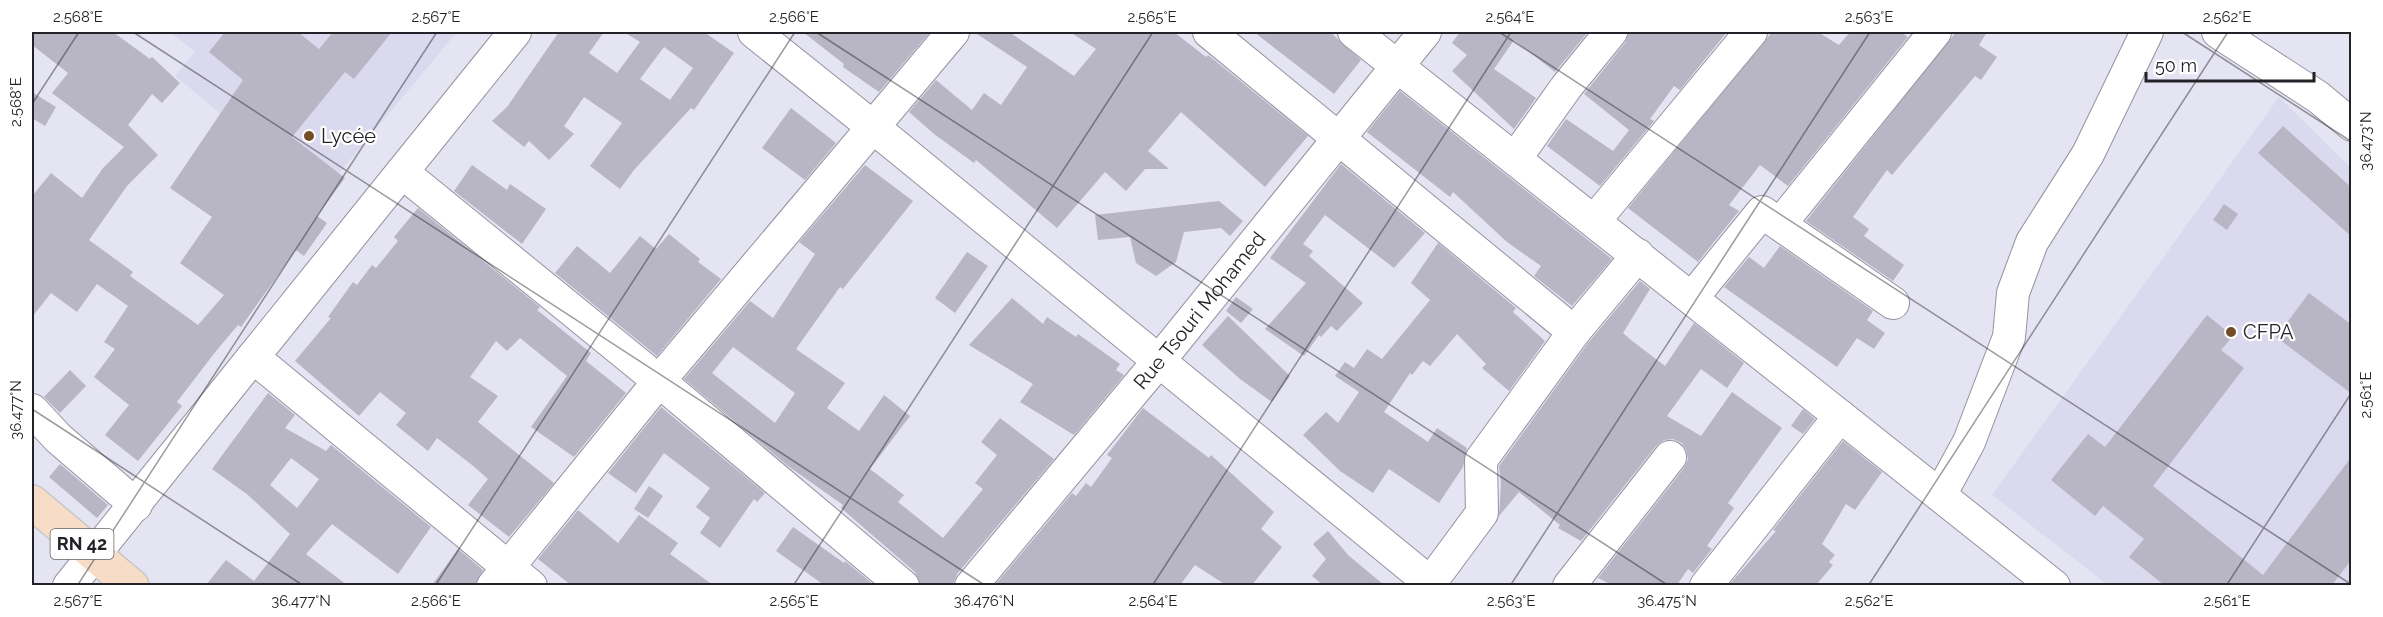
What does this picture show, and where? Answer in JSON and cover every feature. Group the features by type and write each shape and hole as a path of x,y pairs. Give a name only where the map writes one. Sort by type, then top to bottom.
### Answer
{"main road":[{"name":"RN 42","path":"32,502 132,585"}],"street":[{"path":"69,585 516,32"},
{"path":"754,32 1430,584 1482,513 1481,460 1574,332 1638,255"},
{"path":"253,357 511,579 659,381 953,32"},
{"path":"1209,32 1340,137 1574,332"},
{"path":"1354,32 1595,220 2054,585"},
{"name":"Rue Tsouri Mohamed","path":"971,585 1158,362 1425,32"},
{"path":"1515,159 1567,86 1611,32"},
{"path":"1781,224 1935,32"},
{"path":"1940,495 1970,442 2009,337 2013,293 2032,242 2088,154 2147,32"},
{"path":"2218,32 2308,91 2352,125"},
{"path":"1595,220 1740,35"},
{"path":"402,172 659,381 903,585"},
{"path":"1692,298 1762,212 1893,303"},
{"path":"32,410 58,438 136,504"},
{"path":"1706,585 1840,416"},
{"path":"1569,585 1670,457"}],"shaded area":[{"name":"Lycée","path":"170,32 457,32 320,196 175,76 195,52"},
{"name":"CFPA","path":"2279,97 2351,168 2351,585 2108,585 1992,495"}],"building":[{"path":"32,32 113,32 150,59 152,57 180,83 162,103 152,94 128,125 158,155 127,186 89,240 133,272 130,276 198,325 224,295 180,263 212,217 170,188 243,80 209,52 225,32 298,32 319,49 333,32 392,32 354,79 345,72 292,137 345,178 317,216 327,223 304,256 296,250 241,327 238,325 177,402 182,406 138,461 105,435 129,405 94,377 115,349 104,342 128,306 97,284 77,312 51,293 32,317 32,196 51,173 82,198 103,168 124,147 52,93 68,73 32,45"},
{"path":"559,32 604,32 589,53 617,73 640,42 624,32 704,32 734,53 694,110 691,108 634,170 620,189 590,166 622,123 584,97 564,126 574,134 549,160 529,141 524,147 492,121 507,107","holes":["664,47 693,68 670,100 640,79"]},
{"path":"803,32 930,32 879,92 843,67 844,64"},
{"path":"974,32 1009,32 1074,76 1096,49 1070,32 1174,32 1206,57 1208,55 1308,136 1265,187 1181,112 1148,151 1169,169 1145,169 1126,191 1105,172 1057,228 976,160 974,163 934,134 909,112 936,80 972,110 984,93 1001,105 1027,67"},
{"path":"1254,32 1330,32 1361,60 1334,94"},
{"path":"1460,32 1588,32 1555,72 1514,40 1494,69 1536,98 1514,129 1452,71 1467,55 1452,43"},
{"path":"1629,32 1727,32 1680,90 1674,86 1650,119 1654,121 1600,186 1547,146 1566,119 1613,151 1629,130 1584,94 1625,43"},
{"path":"1772,32 1818,32 1839,45 1850,32 1901,32 1908,37 1788,186 1760,165 1729,205 1739,211 1698,262 1628,208"},
{"path":"1956,32 1987,32 1979,45 1997,57 1981,80 1975,76 1892,175 1887,170 1853,217 1869,229 1864,236 1904,265 1893,281 1806,221"},
{"path":"1400,91 1612,259 1572,306 1534,276 1541,266 1507,242 1453,192 1450,197 1367,132"},
{"path":"32,92 56,107 45,126 32,118"},
{"path":"791,108 836,143 805,180 762,148"},
{"path":"2283,126 2352,188 2352,237 2258,153"},
{"path":"1341,164 1425,233 1394,268 1325,215 1303,244 1313,251 1309,256 1363,303 1337,331 1331,326 1321,337 1319,335 1304,356 1265,329 1306,283 1270,258"},
{"path":"472,165 507,190 510,184 546,209 522,244 454,191"},
{"path":"865,165 913,201 843,289 840,287 796,349 845,383 827,408 859,431 884,395 910,416 870,469 904,495 898,502 943,538 983,489 975,483 997,455 981,442 1000,418 1054,459 957,574 953,585 920,585 915,572 841,508 843,505 788,466 684,379 750,301 773,318 815,254 799,242","holes":["733,347 795,393 775,423 712,373"]},
{"path":"1219,201 1243,221 1230,236 1221,228 1184,232 1176,262 1156,276 1136,263 1130,237 1098,240 1095,215"},
{"path":"2224,204 2238,214 2227,230 2213,220"},
{"path":"418,208 540,307 537,310 591,353 586,361 626,393 574,457 531,427 567,376 520,338 507,351 496,341 470,377 498,396 478,422 554,483 509,537 468,505 488,479 472,465 437,438 428,451 396,425 406,413 380,392 359,416 295,361 331,318 328,317 353,282 357,285 372,265 376,268 398,241 394,237"},
{"path":"669,234 700,259 698,262 721,279 657,356 555,273 577,246 610,273 640,236 656,249"},
{"path":"1438,243 1516,308 1513,312 1545,341 1509,391 1482,368 1486,364 1457,334 1430,366 1423,361 1412,375 1410,373 1384,412 1428,442 1437,428 1467,448 1463,467 1439,503 1389,469 1373,493 1340,471 1303,435 1326,412 1338,423 1359,392 1335,376 1345,362 1354,368 1367,349 1382,359 1430,300 1411,283"},
{"path":"1780,246 1873,311 1867,320 1885,333 1874,349 1857,338 1837,367 1724,287 1749,257 1764,268"},
{"path":"967,252 988,266 955,313 935,298"},
{"path":"1640,281 1650,289 1623,333 1631,340 1665,366 1694,323 1744,363 1727,388 1701,369 1667,416 1701,436 1732,392 1782,428 1728,503 1734,508 1707,546 1712,549 1693,573 1688,569 1677,585 1612,585 1598,578 1684,468 1688,459 1686,450 1682,443 1673,439 1664,440 1656,446 1581,541 1558,528 1560,525 1519,492 1499,516 1501,484 1499,466 1588,343"},
{"path":"2309,293 2352,325 2352,394 2276,337"},
{"path":"1236,297 1253,309 1241,323 1226,311"},
{"path":"1012,298 1043,324 1047,317 1076,337 1078,334 1120,364 1116,370 1124,375 1074,435 1020,402 1033,384 969,345"},
{"path":"2207,315 2233,336 2221,350 2244,368 2153,486 2263,575 2352,456 2352,559 2332,585 2164,585 2129,557 2144,539 2103,506 2095,516 2051,480 2088,434 2105,447"},
{"path":"1228,316 1290,376 1272,402 1240,379 1202,345"},
{"path":"70,370 86,386 60,413 44,397"},
{"path":"268,393 295,415 285,428 326,451 331,445 431,527 398,574 332,524 306,554 347,585 206,585 226,560 254,581 290,534 248,495 212,469","holes":["291,458 319,479 297,508 270,485"]},
{"path":"661,407 765,493 757,502 754,499 720,548 700,533 710,518 696,507 710,488 664,453 636,493 608,473"},
{"path":"1143,408 1209,458 1211,455 1274,512 1261,529 1282,547 1252,585 1226,585 1195,565 1180,585 995,585 1072,493 1076,496 1086,483 1091,487 1112,458 1107,455"},
{"path":"1803,409 1815,419 1803,434 1791,426"},
{"path":"1843,441 1882,472 1855,510 1846,504 1822,544 1835,555 1829,562 1833,565 1816,585 1729,585 1776,531 1773,530"},
{"path":"60,464 108,505 97,518 49,477"},
{"path":"649,486 663,496 648,518 634,509"},
{"path":"578,510 618,543 639,515 678,543 670,554 713,585 571,585 538,559"},
{"path":"793,527 844,563 845,561 874,585 824,585 776,551"},
{"path":"1328,531 1348,555 1384,585 1323,585 1312,576 1326,559 1313,544"},
{"path":"458,549 483,570 475,585 432,585"}],"place":[{"name":"Lycée","path":"309,136"},
{"name":"CFPA","path":"2231,332"}]}
